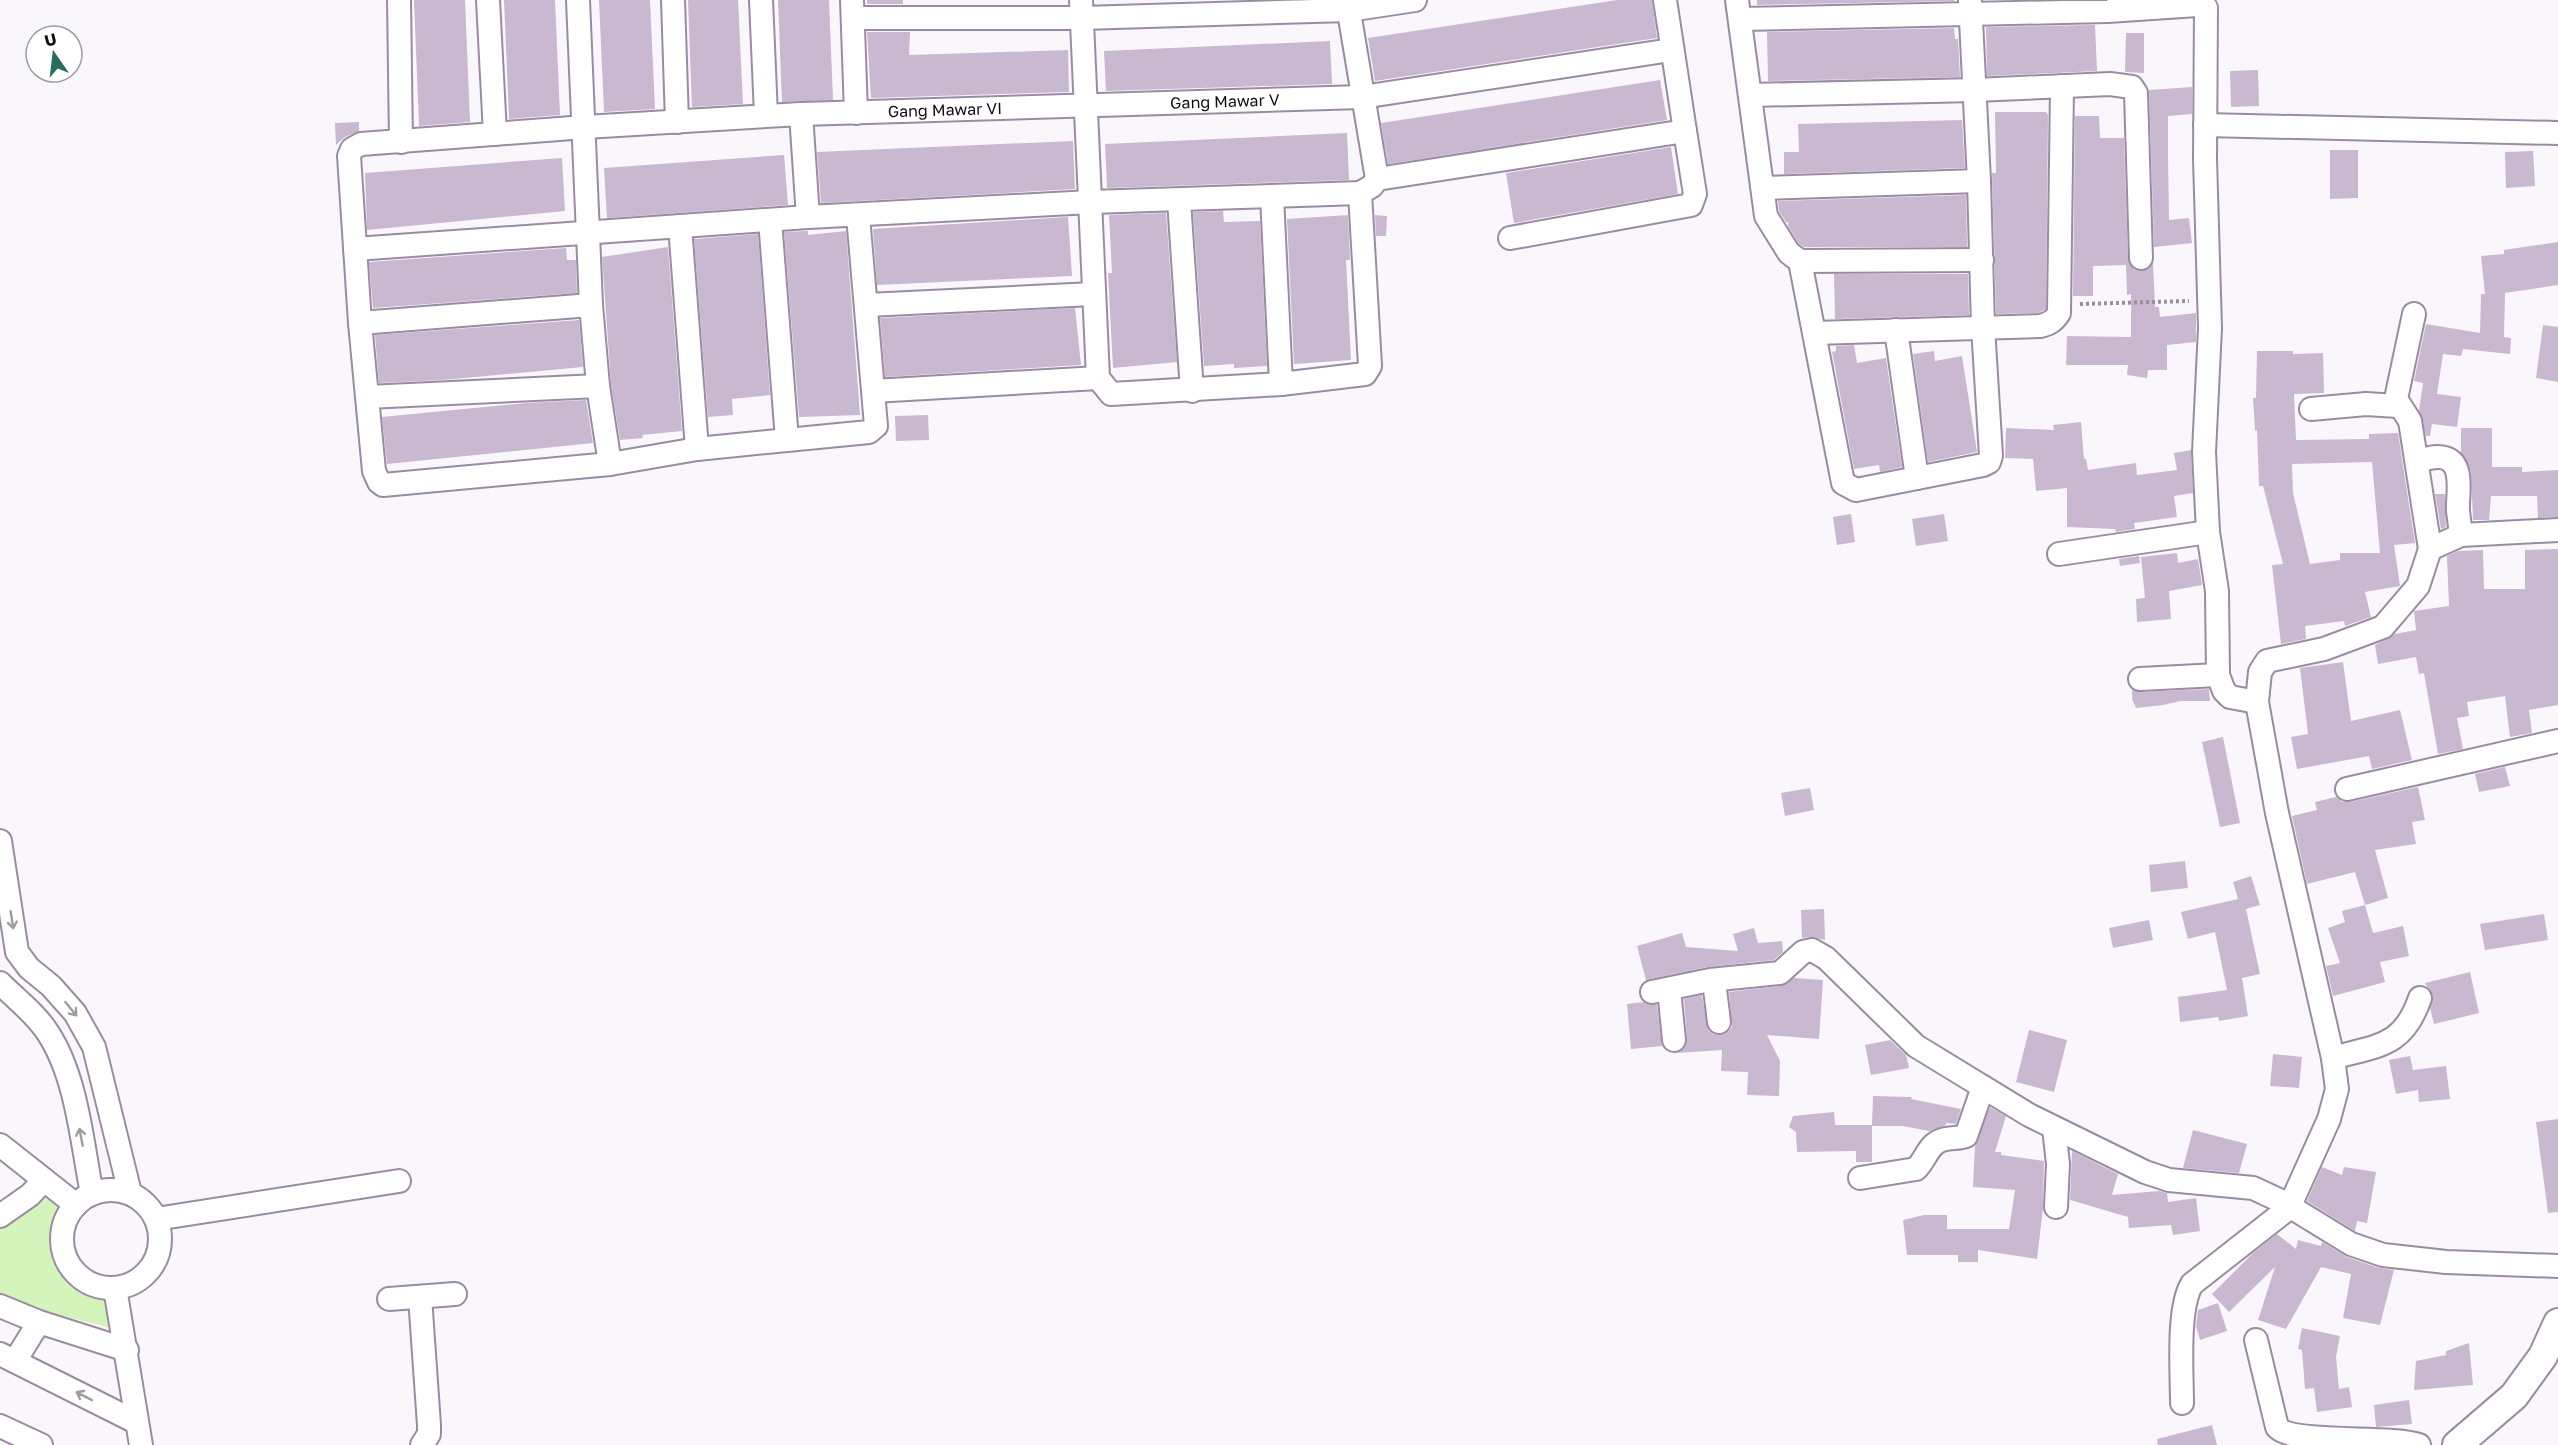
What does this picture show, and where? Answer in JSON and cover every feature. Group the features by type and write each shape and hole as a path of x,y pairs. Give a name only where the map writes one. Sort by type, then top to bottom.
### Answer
{"main road":[{"path":"2457,1445 2514,1396 2543,1356 2558,1323"}],"street":[{"path":"399,0 401,142"},
{"path":"488,0 495,134"},
{"path":"578,0 590,233 591,305 598,386 610,464"},
{"path":"673,0 677,122"},
{"path":"761,0 766,115"},
{"path":"856,112 853,9 1082,9 1348,5 1415,0"},
{"path":"1510,238 1691,206 1695,194 1665,0"},
{"path":"1082,9 1088,105 1093,294 1098,378 1111,394 1281,384 1362,375 1369,370 1369,186 1362,97 1348,5"},
{"path":"1982,260 1800,261 1789,253 1766,216 1739,9 1970,7 2129,10 2197,5 2206,8 2205,125 2210,328 2204,452 2208,532 2217,591 2218,675 2224,691 2246,699"},
{"path":"1800,261 1842,483 1856,490 1989,462 1991,456 1983,327 1979,181 1970,7"},
{"name":"Gang Mawar V","path":"1088,105 1362,97 1671,50"},
{"path":"1750,95 2062,86 2125,85 2132,87 2136,93 2141,258"},
{"path":"1815,333 2051,323 2059,313 2062,86"},
{"name":"Gang Mawar VI","path":"355,249 349,156 352,149 361,144 766,115 1088,105"},
{"path":"801,114 808,217"},
{"path":"2205,125 2558,133"},
{"path":"858,216 876,426 869,432 697,449 610,464 383,485 379,482 374,471 355,249 808,217 1091,202 1179,201 1272,196 1369,186 1685,131"},
{"path":"1763,188 1979,181"},
{"path":"1272,196 1281,384"},
{"path":"1179,201 1192,391"},
{"path":"770,220 787,440"},
{"path":"680,226 697,449"},
{"path":"867,305 1093,294"},
{"path":"360,323 591,305"},
{"path":"2398,406 2397,392 2414,314"},
{"path":"1896,330 1917,478"},
{"path":"873,391 1098,378"},
{"path":"367,397 598,386"},
{"path":"2182,1403 2182,1343 2187,1292 2192,1284 2285,1204 2329,1119 2337,1089 2333,1058 2277,813 2246,699 2267,662 2324,649 2383,627 2418,586 2430,549 2408,415 2398,406 2366,404 2311,409"},
{"path":"2417,461 2435,457 2446,458 2457,470 2461,535"},
{"path":"2430,549 2461,535 2558,530"},
{"path":"2059,554 2208,532"},
{"path":"2140,679 2218,675"},
{"path":"2347,789 2558,741"},
{"path":"0,841 17,952 29,968 51,986 75,1013 94,1047 130,1193"},
{"path":"1674,1040 1661,990 1780,973 1803,952 1812,950 1826,958 1916,1046 1983,1088 2054,1128 2145,1172 2169,1180 2253,1188 2285,1204 2351,1244 2383,1255 2446,1262 2558,1266"},
{"path":"1714,981 1719,1022"},
{"path":"0,983 48,1032 63,1060 73,1098 84,1199"},
{"path":"2333,1058 2378,1046 2397,1038 2414,1015 2420,998"},
{"path":"1860,1178 1916,1169 1928,1151 1937,1143 1966,1136 1983,1088"},
{"path":"2054,1128 2058,1164 2056,1207"},
{"path":"0,1145 44,1180 84,1199"},
{"path":"0,1216 30,1195 44,1180"},
{"path":"156,1219 399,1181"},
{"path":"112,1190 130,1193 146,1204 156,1219 161,1237 158,1256 148,1272 133,1283 115,1288 89,1283 76,1274 68,1261 63,1247 63,1232 67,1217 84,1199 112,1190"},
{"path":"115,1288 141,1445"},
{"path":"389,1299 455,1294"},
{"path":"420,1297 429,1425 429,1434 422,1445"},
{"path":"0,1306 39,1322 127,1350"},
{"path":"39,1322 7,1357 136,1422"},
{"path":"2256,1340 2277,1427 2283,1433 2304,1439 2418,1445"},
{"path":"0,1426 41,1445"}],"path":[{"path":"2059,306 2208,300"}],"green space":[{"path":"45,1195 61,1206 49,1238 58,1267 79,1293 108,1301 115,1329 46,1312 0,1293 0,1228 17,1221"}],"building":[{"path":"414,0 465,0 470,122 419,126"},
{"path":"504,0 555,0 560,115 509,119"},
{"path":"599,0 650,0 655,109 604,112"},
{"path":"688,0 738,0 743,104 692,107"},
{"path":"778,0 829,0 833,100 782,102"},
{"path":"867,0 903,0 903,4 867,4"},
{"path":"1617,0 1652,0 1657,38 1375,81 1368,38"},
{"path":"1757,0 1954,0 1954,1 1757,5"},
{"path":"2095,25 2097,71 1987,76 1986,27"},
{"path":"1954,28 1955,39 1958,39 1960,77 1768,81 1767,32"},
{"path":"867,32 910,32 909,55 1068,50 1069,92 871,98"},
{"path":"2126,33 2144,33 2144,73 2125,72"},
{"path":"1330,41 1332,84 1106,91 1104,51"},
{"path":"2258,70 2259,106 2231,107 2230,71"},
{"path":"1660,80 1667,120 1388,164 1381,123"},
{"path":"2192,87 2192,114 2168,116 2168,153 2169,220 2189,218 2192,243 2154,247 2149,90"},
{"path":"1995,112 2046,112 2048,115 2046,309 2038,313 1996,314 1992,173 1996,173"},
{"path":"2075,116 2099,116 2100,138 2124,138 2128,259 2134,270 2149,269 2153,263 2155,307 2159,307 2160,317 2196,313 2196,342 2167,345 2167,370 2148,370 2147,378 2127,375 2128,365 2066,365 2067,336 2131,337 2131,294 2127,295 2126,265 2093,266 2093,296 2073,296"},
{"path":"1962,120 1965,168 1784,174 1784,152 1799,152 1798,124"},
{"path":"359,122 359,131 345,137 336,145 335,123"},
{"path":"1347,133 1349,180 1107,188 1105,144"},
{"path":"1073,141 1075,189 821,203 817,152"},
{"path":"1671,147 1678,194 1514,223 1506,173"},
{"path":"2330,150 2358,150 2358,198 2330,199"},
{"path":"2533,151 2535,186 2506,188 2505,152"},
{"path":"784,155 788,205 607,218 604,168"},
{"path":"562,158 565,211 367,230 365,173"},
{"path":"1966,195 1967,247 1804,247 1799,244 1788,222 1779,211 1778,201"},
{"path":"1223,211 1224,222 1260,221 1267,366 1234,368 1234,364 1204,366 1193,212"},
{"path":"1166,213 1177,362 1113,368 1108,273 1112,273 1109,215"},
{"path":"1348,215 1350,260 1346,260 1351,360 1294,364 1287,219"},
{"path":"1375,215 1387,216 1386,236 1376,236"},
{"path":"1068,217 1072,276 877,285 873,229"},
{"path":"808,231 808,235 846,231 860,415 799,417 784,232"},
{"path":"758,234 770,395 732,399 733,415 708,417 694,239"},
{"path":"2558,242 2558,285 2505,293 2504,337 2511,338 2510,354 2463,349 2461,356 2443,354 2437,394 2461,397 2457,427 2432,424 2430,436 2426,436 2419,411 2423,383 2414,381 2426,324 2480,333 2481,294 2485,294 2481,256 2504,254 2504,250"},
{"path":"668,247 682,431 620,440 611,384 602,257"},
{"path":"566,248 567,260 576,260 577,293 373,308 369,262"},
{"path":"1834,274 1968,274 1969,315 1835,319"},
{"path":"1075,308 1081,365 885,377 880,318"},
{"path":"579,320 583,367 443,380 379,383 375,335"},
{"path":"2543,325 2558,327 2558,382 2536,378"},
{"path":"1854,345 1857,363 1886,358 1902,467 1880,472 1879,465 1854,469 1832,352 1836,351 1836,346"},
{"path":"1934,351 1935,361 1962,356 1977,452 1928,462 1913,354"},
{"path":"2257,351 2293,351 2293,354 2323,353 2324,393 2294,394 2296,440 2369,439 2369,434 2398,433 2415,543 2394,545 2400,586 2365,592 2371,617 2345,626 2344,621 2305,626 2306,639 2281,644 2272,565 2283,564 2263,486 2259,486 2257,430 2255,431 2253,398 2256,398","holes":["2372,462 2380,553 2340,553 2340,560 2310,564 2293,493 2292,464"]},
{"path":"586,400 593,443 387,464 382,417 526,403"},
{"path":"928,415 929,440 896,441 895,416"},
{"path":"2081,422 2084,459 2086,459 2088,470 2136,463 2137,475 2177,470 2174,453 2191,450 2193,493 2174,496 2177,517 2134,523 2135,529 2116,532 2115,529 2067,527 2067,488 2036,491 2033,459 2005,458 2006,428 2054,430 2053,425"},
{"path":"2461,428 2492,428 2492,467 2522,467 2522,472 2558,470 2558,517 2538,518 2537,496 2491,496 2489,520 2473,520 2471,472 2461,452"},
{"path":"2435,494 2445,494 2446,527 2441,529"},
{"path":"1851,514 1855,542 1837,545 1833,517"},
{"path":"1944,514 1948,541 1916,546 1912,519"},
{"path":"2558,549 2558,705 2529,710 2532,733 2510,737 2505,696 2467,702 2469,716 2457,718 2463,749 2438,754 2424,673 2419,674 2416,657 2378,664 2375,645 2395,634 2416,630 2414,611 2449,606 2447,556 2458,551 2483,550 2484,589 2525,589 2525,550"},
{"path":"2177,553 2178,563 2198,559 2202,585 2169,591 2171,619 2137,622 2136,599 2145,598 2141,557"},
{"path":"2139,556 2140,563 2120,566 2119,559"},
{"path":"2343,662 2351,721 2400,710 2412,760 2372,769 2369,756 2297,769 2291,737 2308,734 2300,668"},
{"path":"2209,689 2210,701 2180,701 2136,708 2132,699 2132,690 2141,692"},
{"path":"2223,737 2240,823 2220,827 2202,742"},
{"path":"2505,767 2510,786 2479,792 2475,774"},
{"path":"2418,787 2425,820 2412,822 2416,844 2375,850 2388,898 2365,905 2355,872 2307,884 2292,816 2317,810 2315,802 2336,797 2342,802 2350,802"},
{"path":"1810,788 1814,810 1785,816 1781,793"},
{"path":"2185,861 2188,888 2151,892 2149,865"},
{"path":"2251,876 2260,905 2246,909 2260,974 2242,978 2248,1016 2219,1021 2218,1017 2180,1022 2178,997 2227,990 2215,932 2188,939 2181,912 2238,899 2233,882"},
{"path":"2365,905 2373,933 2403,926 2409,956 2380,962 2385,982 2333,996 2326,966 2340,963 2328,928 2345,922 2342,911"},
{"path":"1824,909 1825,940 1802,938 1801,910"},
{"path":"2544,914 2548,940 2485,950 2480,924"},
{"path":"2149,920 2153,940 2113,948 2109,928"},
{"path":"1754,928 1758,943 1782,941 1783,952 1774,960 1707,967 1646,980 1637,946 1682,933 1686,947 1738,951 1733,934"},
{"path":"2470,972 2479,1013 2434,1024 2430,1008 2433,996 2425,983"},
{"path":"1794,978 1823,980 1819,1039 1767,1035 1780,1061 1779,1096 1747,1095 1748,1072 1721,1071 1722,1050 1678,1053 1686,1046 1687,1039 1684,999 1702,995 1708,1030 1713,1034 1721,1035 1732,1027 1729,992 1781,986"},
{"path":"1644,1002 1657,1005 1662,1046 1631,1049 1627,1004"},
{"path":"2029,1030 2067,1040 2054,1092 2016,1082"},
{"path":"1890,1040 1906,1055 1909,1068 1871,1075 1865,1045"},
{"path":"2273,1054 2302,1057 2299,1088 2270,1086"},
{"path":"2410,1056 2413,1070 2446,1066 2450,1099 2419,1102 2418,1090 2396,1094 2389,1060"},
{"path":"1873,1096 1912,1097 1911,1099 1961,1109 1956,1124 1946,1123 1946,1125 1929,1131 1903,1126 1872,1126 1872,1162 1856,1162 1856,1151 1797,1152 1796,1132 1789,1127 1793,1116 1834,1112 1835,1125 1872,1125"},
{"path":"1990,1107 2006,1116 1995,1152 2001,1152 2001,1155 2044,1161 2043,1208 2037,1259 1978,1250 1978,1262 1958,1262 1958,1255 1907,1255 1903,1220 1924,1215 1947,1215 1947,1229 2009,1229 2015,1190 1973,1187 1975,1146"},
{"path":"2558,1119 2558,1212 2548,1213 2536,1122"},
{"path":"2193,1130 2247,1144 2239,1173 2183,1168"},
{"path":"2072,1151 2118,1174 2112,1195 2159,1191 2167,1193 2168,1202 2196,1198 2200,1231 2173,1235 2171,1225 2129,1228 2128,1217 2070,1200"},
{"path":"2322,1167 2342,1175 2344,1167 2376,1172 2367,1223 2357,1221 2355,1231 2307,1201"},
{"path":"2277,1234 2296,1249 2298,1240 2321,1246 2322,1242 2347,1257 2379,1268 2394,1270 2380,1325 2343,1318 2351,1274 2321,1267 2286,1329 2258,1320 2275,1267 2229,1312 2212,1294 2253,1253"},
{"path":"2218,1303 2227,1331 2200,1340 2196,1326 2198,1310"},
{"path":"2302,1328 2340,1336 2336,1357 2339,1389 2349,1387 2352,1407 2317,1412 2314,1388 2305,1389 2302,1350 2298,1349"},
{"path":"2469,1343 2473,1385 2414,1390 2416,1361 2446,1355 2446,1351"},
{"path":"2409,1400 2412,1424 2376,1427 2374,1405"},
{"path":"2212,1425 2217,1445 2158,1445 2157,1439"}]}
